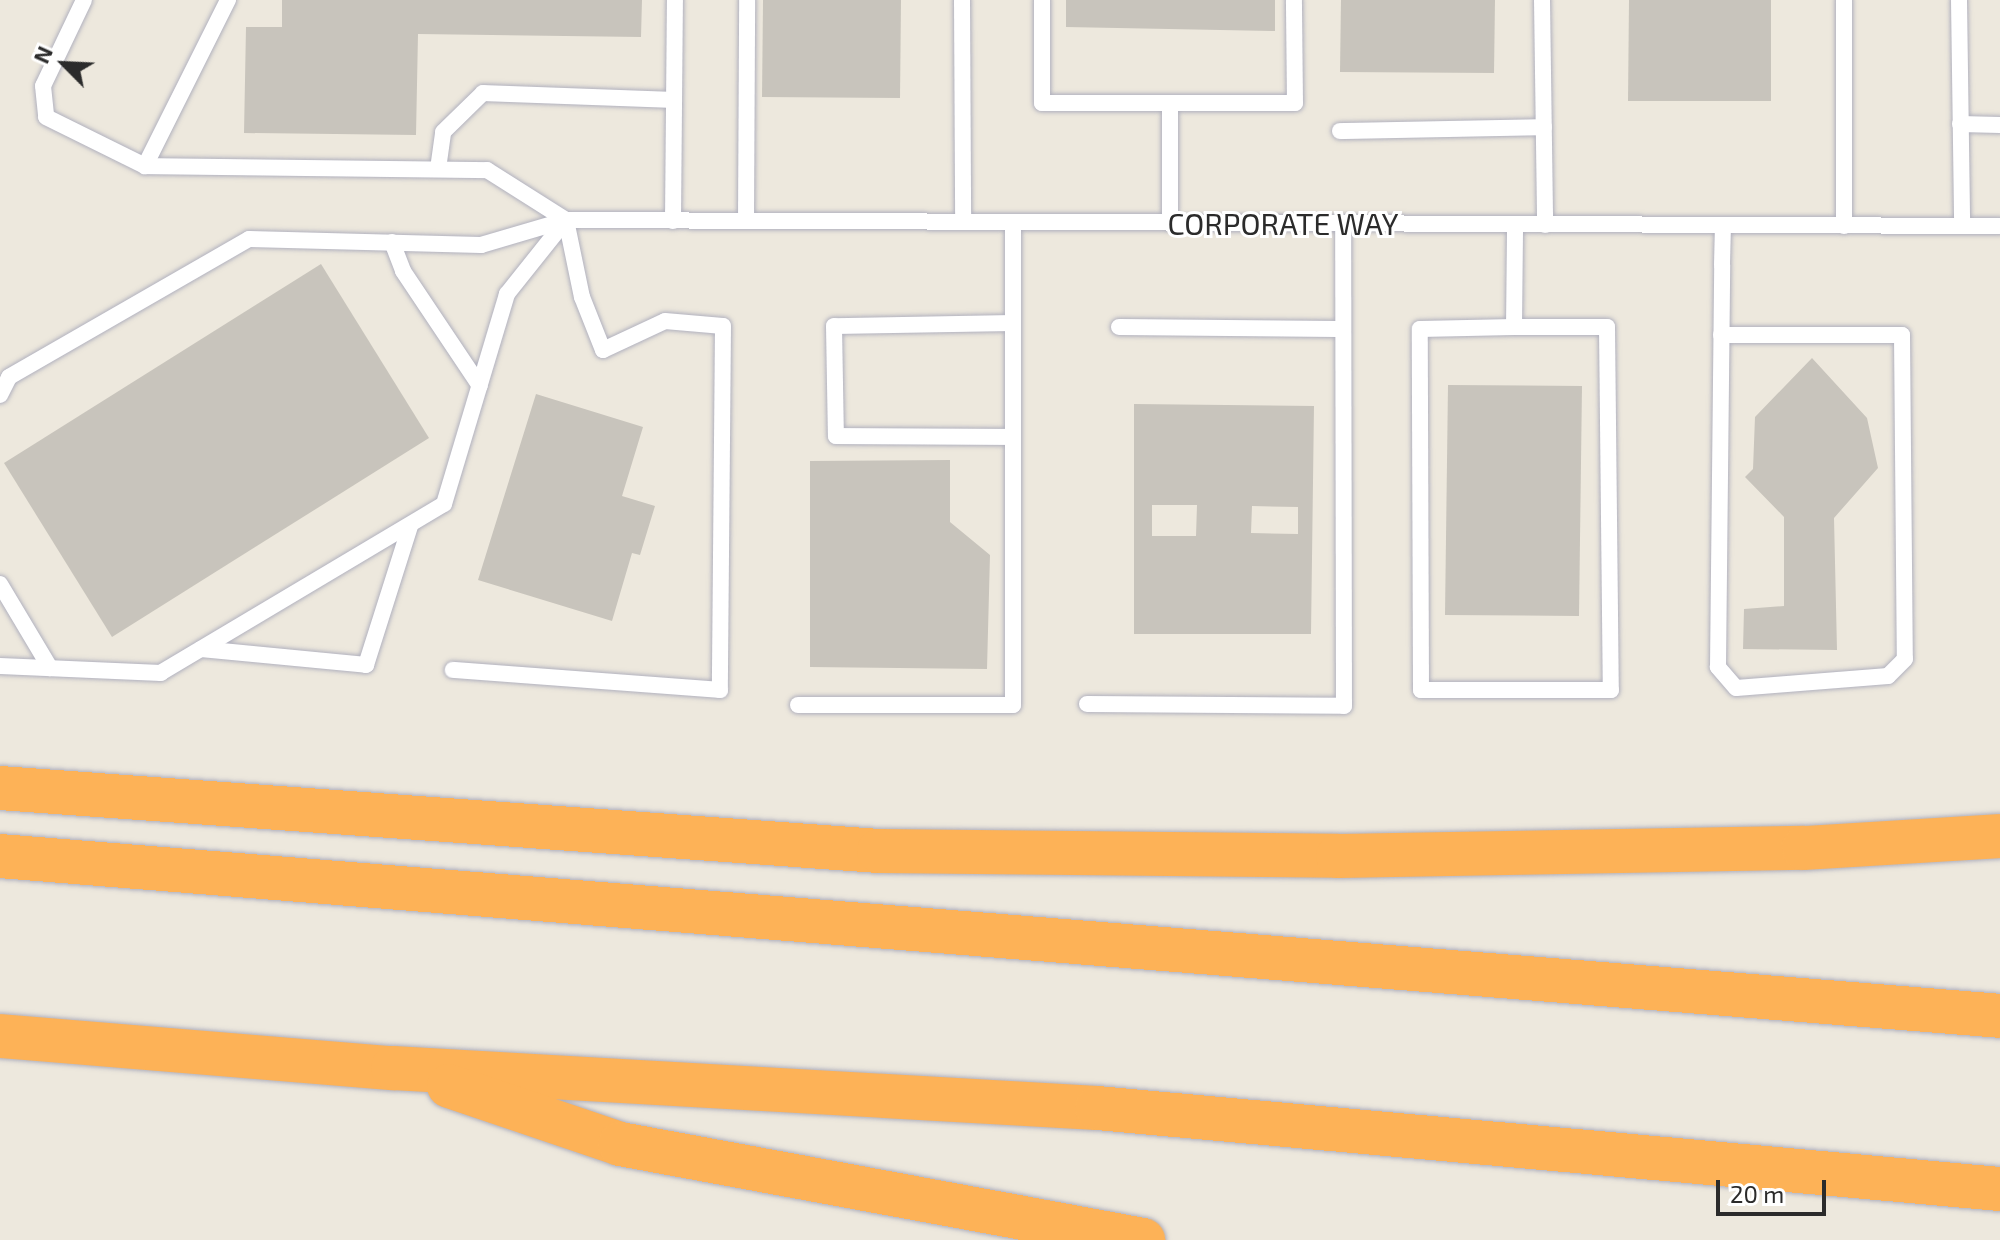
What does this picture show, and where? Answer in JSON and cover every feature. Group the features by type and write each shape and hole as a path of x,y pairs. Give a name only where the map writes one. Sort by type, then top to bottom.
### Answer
{"highway":[{"path":"0,788 879,851 1369,855 1804,848 2000,836"},
{"path":"0,856 2000,1016"},
{"path":"0,1036 393,1068 1097,1108 2000,1189"},
{"path":"393,1068 620,1144 1143,1240"}],"lane":[{"path":"84,0 43,86 46,117 145,166 487,170 566,220 582,297 603,350 665,321 723,326 720,690 453,670"},
{"path":"145,166 228,0"},
{"path":"673,221 675,0"},
{"path":"746,221 747,0"},
{"path":"962,0 963,222"},
{"path":"1042,0 1042,103 1295,103 1294,0"},
{"path":"1542,0 1545,225"},
{"path":"1844,0 1844,226"},
{"path":"1959,0 1962,226"},
{"path":"438,169 443,132 483,93 674,100"},
{"path":"1170,103 1170,223"},
{"path":"1960,124 2000,125"},
{"path":"1340,131 1544,127"},
{"path":"0,395 9,377 249,239 481,245 566,220"},
{"path":"0,666 161,673 444,504 507,294 566,220"},
{"name":"CORPORATE WAY","path":"566,220 2000,226"},
{"path":"798,705 1013,705 1013,222"},
{"path":"1087,704 1344,706 1343,223"},
{"path":"1514,327 1515,224"},
{"path":"1721,335 1902,335 1905,659 1888,676 1736,688 1718,667 1721,335 1723,225"},
{"path":"392,242 403,271 480,386"},
{"path":"1013,323 834,326 836,436 1013,437"},
{"path":"1119,327 1343,329"},
{"path":"1514,327 1607,327 1611,690 1421,690 1420,329 1514,327"},
{"path":"201,649 366,665 410,526"},
{"path":"0,584 50,668"}],"building":[{"path":"282,0 642,0 641,37 418,34 416,135 244,133 246,27 282,27"},
{"path":"763,0 901,0 900,98 762,97"},
{"path":"1066,0 1275,0 1275,31 1066,27"},
{"path":"1341,0 1495,0 1494,73 1340,72"},
{"path":"1629,0 1771,0 1771,101 1628,101"},
{"path":"321,264 429,438 112,637 4,463"},
{"path":"1812,358 1867,418 1878,468 1834,518 1837,650 1743,649 1744,609 1784,606 1784,517 1745,477 1753,469 1755,417"},
{"path":"1448,385 1582,386 1579,616 1445,615"},
{"path":"536,394 643,427 622,496 655,506 640,555 632,553 612,621 478,580"},
{"path":"1134,404 1314,406 1311,634 1134,634","holes":["1152,505 1197,505 1196,536 1152,536","1252,506 1298,507 1298,534 1251,533"]},
{"path":"950,460 950,522 990,555 987,669 810,667 810,461"}]}
